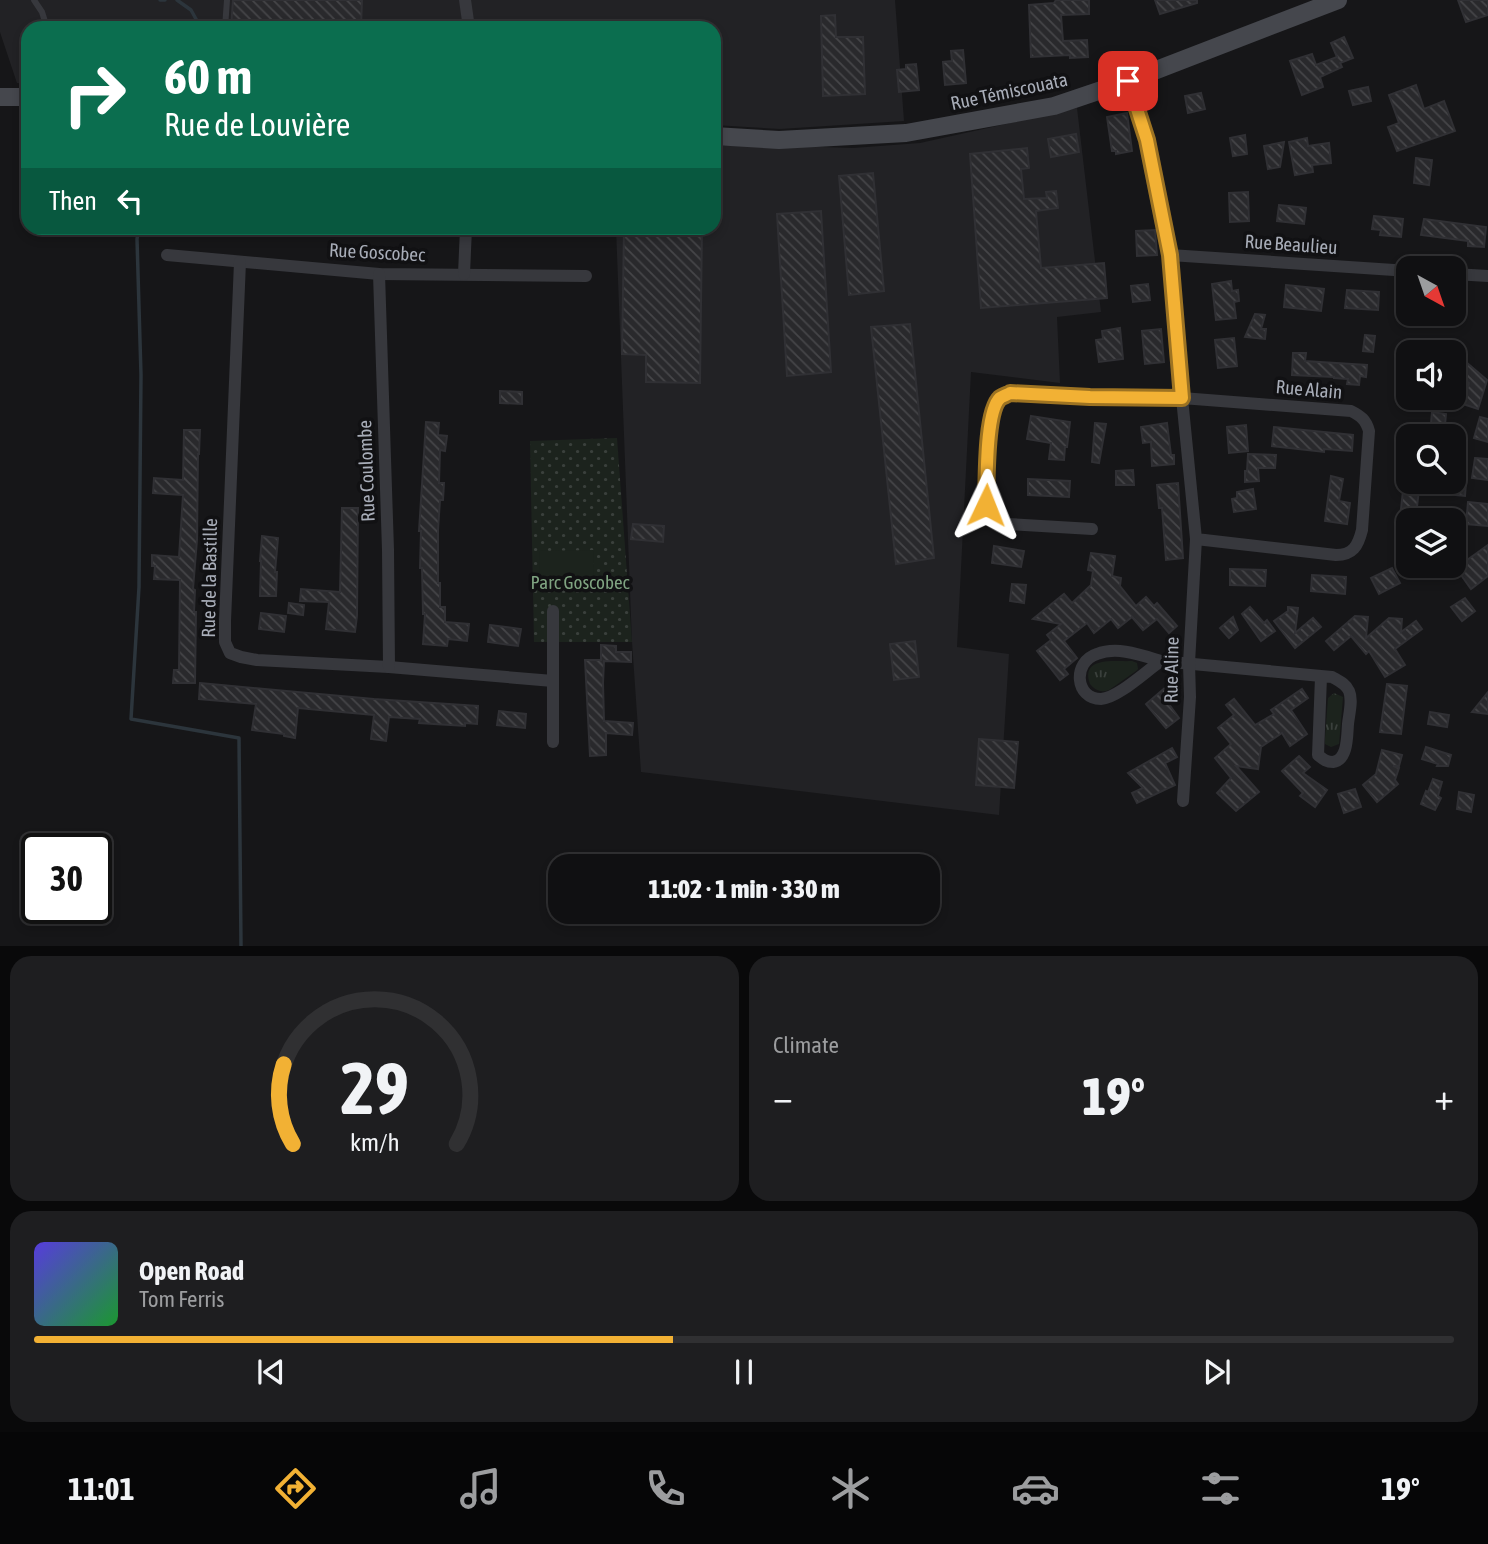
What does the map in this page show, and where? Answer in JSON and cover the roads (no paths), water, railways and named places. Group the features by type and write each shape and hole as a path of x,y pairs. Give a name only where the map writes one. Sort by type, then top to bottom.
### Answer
{"main road":[{"name":"Rue Témiscouata","path":"721,136 779,140 906,133 1054,106 1128,81 1312,4 1338,0"},
{"path":"2,96 21,97"}],"street":[{"path":"465,0 468,21"},
{"path":"1128,81 1147,140 1170,255 1196,539"},
{"path":"464,274 466,235"},
{"name":"Rue Goscobec","path":"167,255 379,274 586,276"},
{"name":"Rue Beaulieu","path":"1170,255 1396,270"},
{"name":"Rue de la Bastille","path":"240,262 225,642 230,653 270,660 553,681"},
{"name":"Rue Coulombe","path":"379,274 388,550 388,667"},
{"path":"1466,275 1488,276"},
{"path":"1092,529 1008,524 995,520 990,514 986,505 990,421 1000,398 1010,393 1182,398"},
{"name":"Rue Alain","path":"1182,398 1351,411 1367,423 1369,431 1362,530 1354,550 1344,555 1336,555 1196,539"},
{"name":"Rue Aline","path":"1183,801 1196,539"},
{"path":"553,611 553,742"},
{"path":"1161,661 1114,695 1102,699 1092,697 1084,690 1079,680 1080,669 1086,659 1095,654 1123,651 1161,661 1332,677 1348,688 1351,697 1344,754 1336,761 1329,762 1318,755 1321,677"}],"lane":[{"path":"34,0 45,21"},
{"path":"226,21 227,0"}],"waterway":[{"path":"160,0 165,0"},
{"path":"177,0 191,10 197,21"},
{"path":"138,235 141,375 139,587 131,719 239,738 241,946"}],"park label":[{"name":"Parc Goscobec","path":"580,582"}]}
